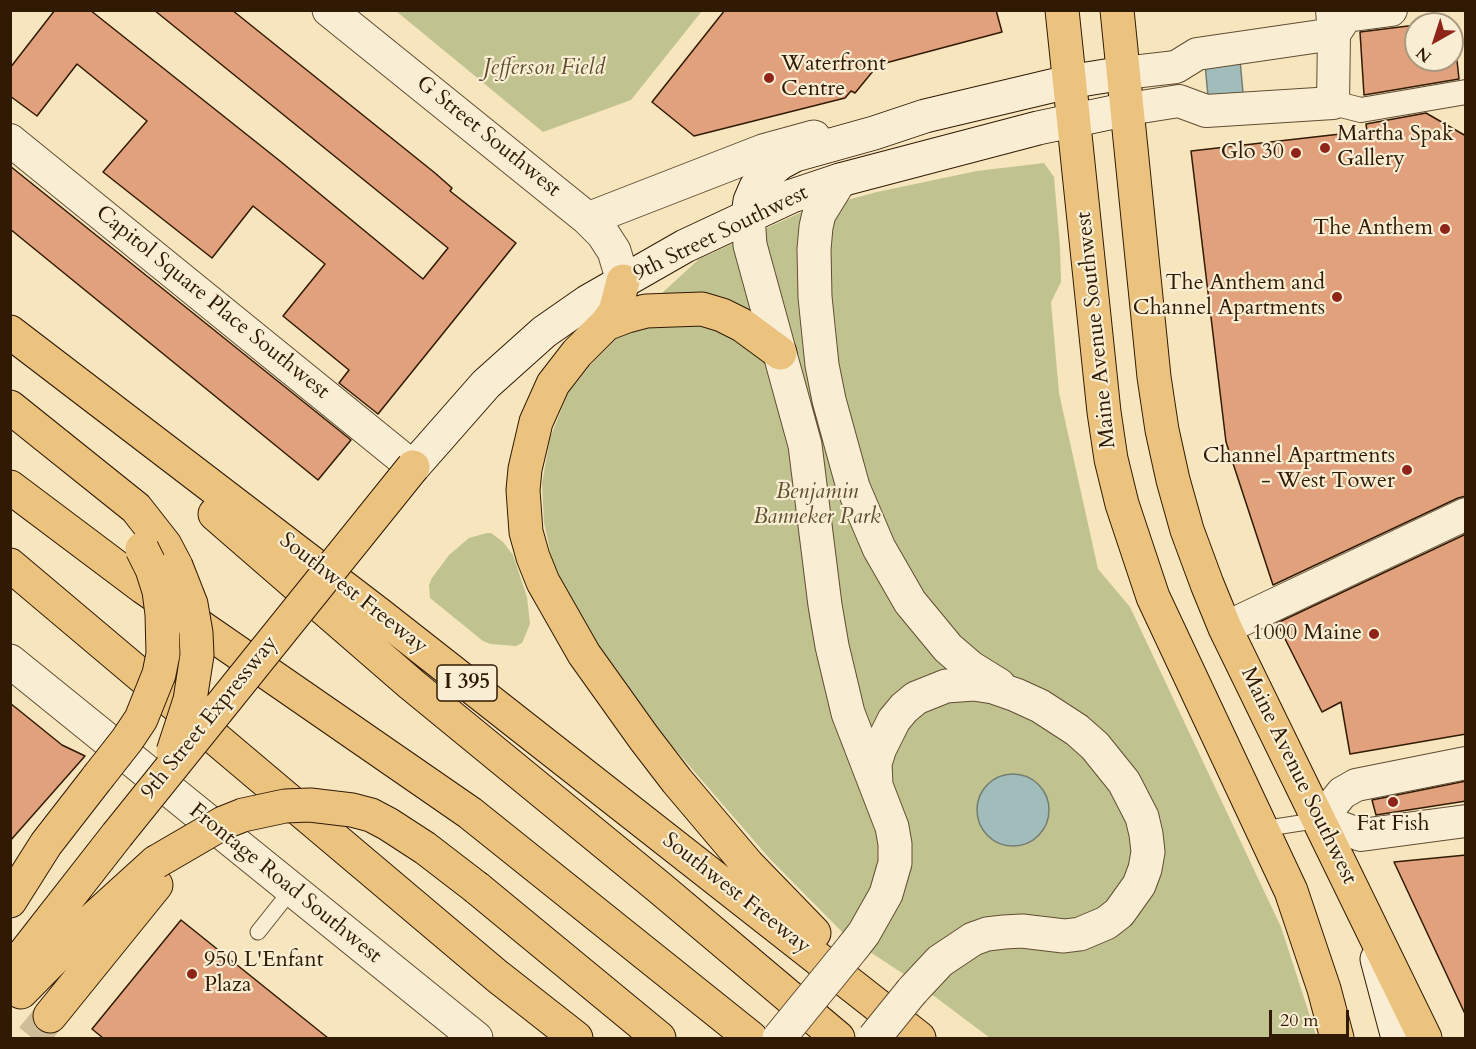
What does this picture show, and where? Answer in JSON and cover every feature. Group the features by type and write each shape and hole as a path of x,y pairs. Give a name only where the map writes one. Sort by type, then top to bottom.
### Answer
{"main road":[{"name":"Maine Avenue Southwest","path":"1062,10 1104,412 1111,459 1122,504 1153,597 1291,891 1324,989 1337,1038"},
{"name":"Maine Avenue Southwest","path":"1117,10 1145,301 1162,430 1187,530 1226,628 1425,1038"},
{"path":"623,281 615,312 577,353 553,384 543,402 530,441 525,469 523,512 533,557 543,582 584,654 677,782 748,866 920,1038"},
{"path":"606,324 627,315 646,311 702,309 722,315 742,325 780,353"},
{"path":"10,332 358,639 838,1038"},
{"name":"Southwest Freeway","path":"10,332 389,622 920,1038"},
{"path":"10,407 136,508 165,545 176,566 191,604 197,655 190,700 165,774"},
{"path":"10,412 132,532 152,569 159,591 163,654 159,674 141,719 46,844 10,902"},
{"name":"9th Street Expressway","path":"16,982 117,835 413,466"},
{"path":"10,487 143,587 470,813 751,1038"},
{"path":"10,565 497,976 576,1038"},
{"path":"16,982 91,921 223,823 243,815 285,806 310,805 352,810 371,815 407,835 477,888 659,1038"},
{"path":"50,1016 162,867"},
{"path":"497,976 561,1038"}],"street":[{"name":"G Street Southwest","path":"329,10 588,219 603,234 614,251 623,281"},
{"path":"779,1038 864,933 886,894 895,863 895,844 892,827 848,713 832,646 805,445 750,245 748,215 750,201 756,187 780,163 795,155 925,116 1068,82 1176,67 1197,54 1333,22 1346,16 1391,10"},
{"path":"1333,22 1333,103"},
{"path":"1128,109 1179,101 1206,111 1333,103 1361,110 1466,92"},
{"name":"9th Street Southwest","path":"413,466 486,384 566,316 686,246 748,215 792,196 840,180 1072,120 1128,109"},
{"path":"588,219 763,151 869,123 925,116"},
{"name":"Capitol Square Place Southwest","path":"10,140 413,466"},
{"path":"840,180 819,214 816,227 815,297 822,365 829,400 853,487 879,548 894,576 929,627 970,667 1016,695"},
{"path":"1226,628 1466,513"},
{"name":"Frontage Road Southwest","path":"10,661 476,1038"},
{"path":"874,1038 940,961 973,939 987,934 1022,931 1064,936 1080,934 1106,923 1119,913 1139,885 1148,852 1142,818 1124,782 1095,746 1077,730 1040,706 993,687 961,684 946,686 916,698 894,720 880,748 875,763 876,785"},
{"path":"1466,762 1356,785 1342,793 1320,820 1361,835 1466,820"},
{"path":"1363,910 1398,1038"}],"lane":[{"path":"1262,829 1320,820"},
{"path":"258,932 293,888"}],"green space":[{"name":"Jefferson Field","path":"396,11 702,11 631,100 543,132"},
{"name":"Benjamin Banneker Park","path":"1044,163 1054,177 1060,247 1061,282 1051,302 1059,393 1098,569 1130,607 1281,927 1317,1038 990,1038 914,981 846,936 770,859 661,733 594,640 553,564 544,523 542,483 550,438 568,393 608,343 699,259 802,212 877,192 977,171"},
{"path":"491,533 503,542 513,555 527,597 530,624 522,643 516,646 490,644 483,641 430,598 429,585 432,578 449,555 469,538"}],"water":[{"path":"1240,60 1243,93 1208,96 1205,64"},
{"path":"1013,774 1033,780 1043,790 1049,810 1043,830 1033,840 1013,846 993,840 983,830 977,810 983,790 993,780"}],"building":[{"path":"55,10 90,10 280,161 423,279 448,248 154,10 232,10 435,173 452,188 450,191 516,243 378,414 339,383 349,370 283,316 325,264 253,206 212,258 103,172 147,121 77,64 37,116 10,96 10,68"},
{"name":"Waterfront Centre","path":"725,10 996,10 1002,32 878,65 855,93 851,91 845,98 694,136 652,102"},
{"path":"1404,26 1404,72 1458,72 1459,79 1364,95 1360,32"},
{"name":"The Anthem and Channel Apartments","path":"1426,113 1466,136 1466,496 1273,585 1226,442 1191,151 1367,131 1366,124"},
{"path":"10,166 351,440 318,480 10,229"},
{"name":"1000 Maine","path":"1466,534 1466,734 1350,754 1341,702 1322,712 1277,623"},
{"path":"10,703 62,745 85,756 10,841"},
{"path":"1466,781 1466,801 1376,815 1372,800"},
{"path":"1466,855 1466,1016 1394,862"},
{"name":"950 L'Enfant Plaza","path":"181,920 328,1038 103,1038 92,1029"}],"tunnel":[{"path":"32,1038 50,1016"}],"place":[{"name":"Waterfront Centre","path":"769,78"},
{"name":"Martha Spak Gallery","path":"1325,148"},
{"name":"Glo 30","path":"1296,153"},
{"name":"The Anthem","path":"1445,229"},
{"name":"The Anthem and Channel Apartments","path":"1337,297"},
{"name":"Channel Apartments - West Tower","path":"1407,470"},
{"name":"1000 Maine","path":"1374,634"},
{"name":"Fat Fish","path":"1393,802"},
{"name":"950 L'Enfant Plaza","path":"192,974"}]}
